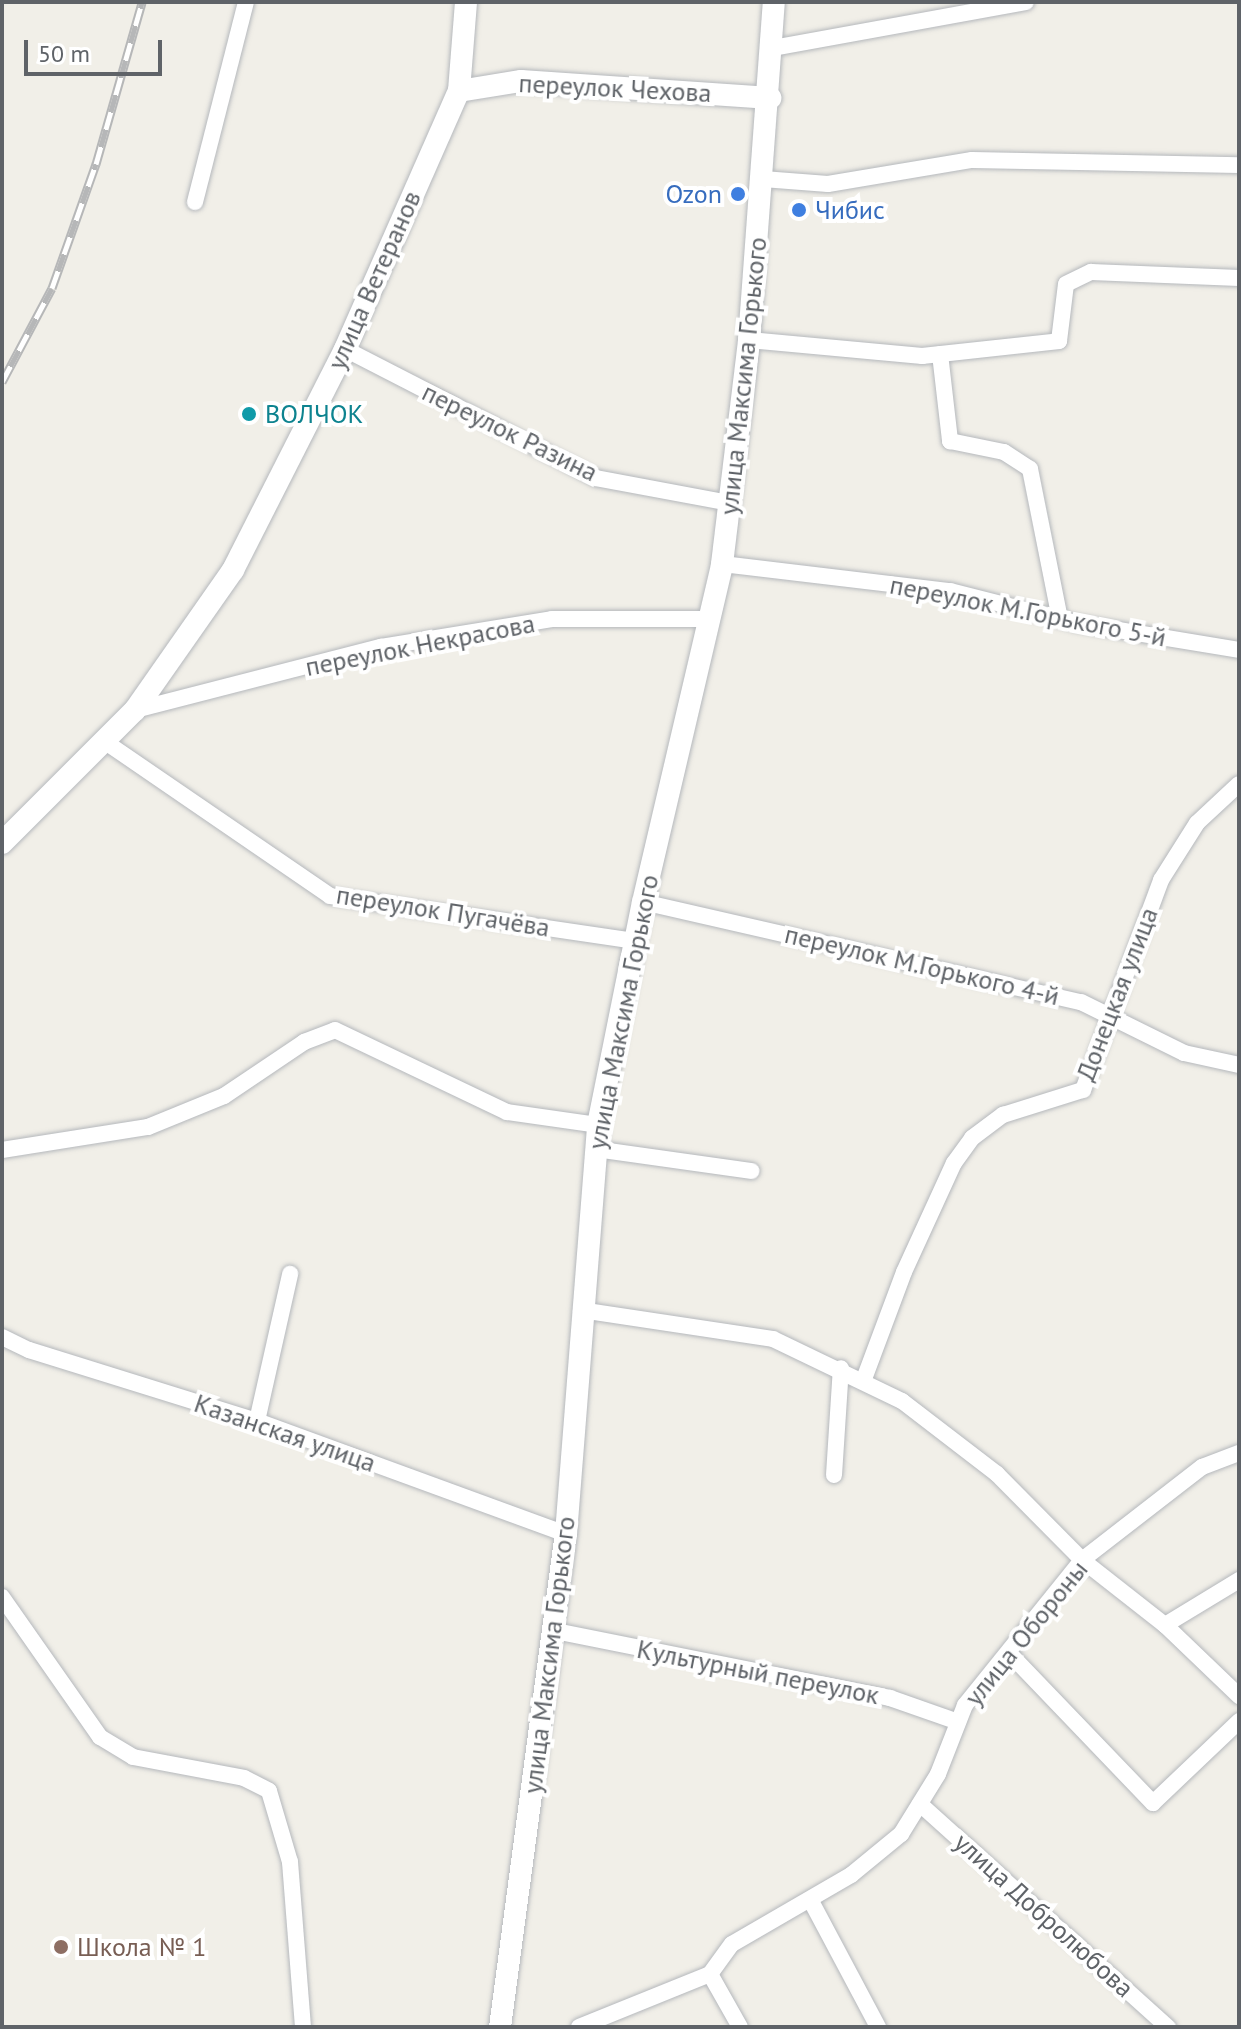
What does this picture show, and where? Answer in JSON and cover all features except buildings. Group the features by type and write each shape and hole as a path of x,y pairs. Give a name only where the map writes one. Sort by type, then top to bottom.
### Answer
{"street":[{"path":"195,202 246,2"},
{"name":"улица Ветеранов","path":"2,843 135,710 233,570 345,349 459,91 466,2"},
{"name":"улица Максима Горького","path":"500,2027 566,1534 581,1310 598,1125 643,902 722,564 749,340 770,98 774,2"},
{"path":"773,48 1026,2"},
{"name":"переулок Чехова","path":"459,91 521,81 770,98"},
{"path":"763,179 828,184 972,160 1239,165"},
{"path":"749,340 940,354 1059,341 1066,284 1091,272 1239,278"},
{"name":"переулок Разина","path":"345,349 596,478 730,503"},
{"path":"940,354 950,441 1004,452 1030,469 1060,619"},
{"name":"переулок М.Горького 5-й","path":"722,564 950,591 1060,619 1239,650"},
{"name":"переулок Некрасова","path":"135,710 381,647 552,619 710,619"},
{"name":"переулок Пугачёва","path":"104,741 330,896 635,941"},
{"name":"Донецкая улица","path":"864,1379 904,1272 954,1163 972,1138 1003,1115 1083,1090 1161,880 1197,823 1239,784"},
{"name":"переулок М.Горького 4-й","path":"643,902 1081,1002 1109,1019 1184,1053 1239,1065"},
{"path":"2,1150 148,1127 224,1096 304,1042 335,1030 507,1112 598,1125"},
{"path":"595,1149 751,1171"},
{"path":"257,1421 290,1274"},
{"path":"581,1310 773,1339 864,1379 997,1474 1082,1560 1165,1625 1239,1696"},
{"name":"Казанская улица","path":"2,1337 29,1350 257,1421 566,1534"},
{"path":"834,1475 841,1368"},
{"name":"улица Обороны","path":"710,1974 732,1944 811,1901 901,1834 920,1804 965,1705 1082,1560 1202,1467 1239,1453"},
{"path":"1165,1625 1239,1580"},
{"path":"2,1597 100,1737 133,1757 244,1778 269,1791 290,1862 303,2027"},
{"name":"Культурный переулок","path":"555,1631 890,1698 958,1722"},
{"path":"1009,1653 1153,1803 1239,1721"},
{"name":"улица Добролюбова","path":"920,1804 1168,2027"},
{"path":"811,1901 878,2027"},
{"path":"579,2027 710,1974 740,2027"}],"railway":[{"path":"2,382 52,288 96,164 142,2"}],"place":[{"name":"Ozon","path":"738,194"},
{"name":"Чибис","path":"799,210"},
{"name":"ВОЛЧОК","path":"249,414"},
{"name":"Школа № 1","path":"61,1947"}]}
